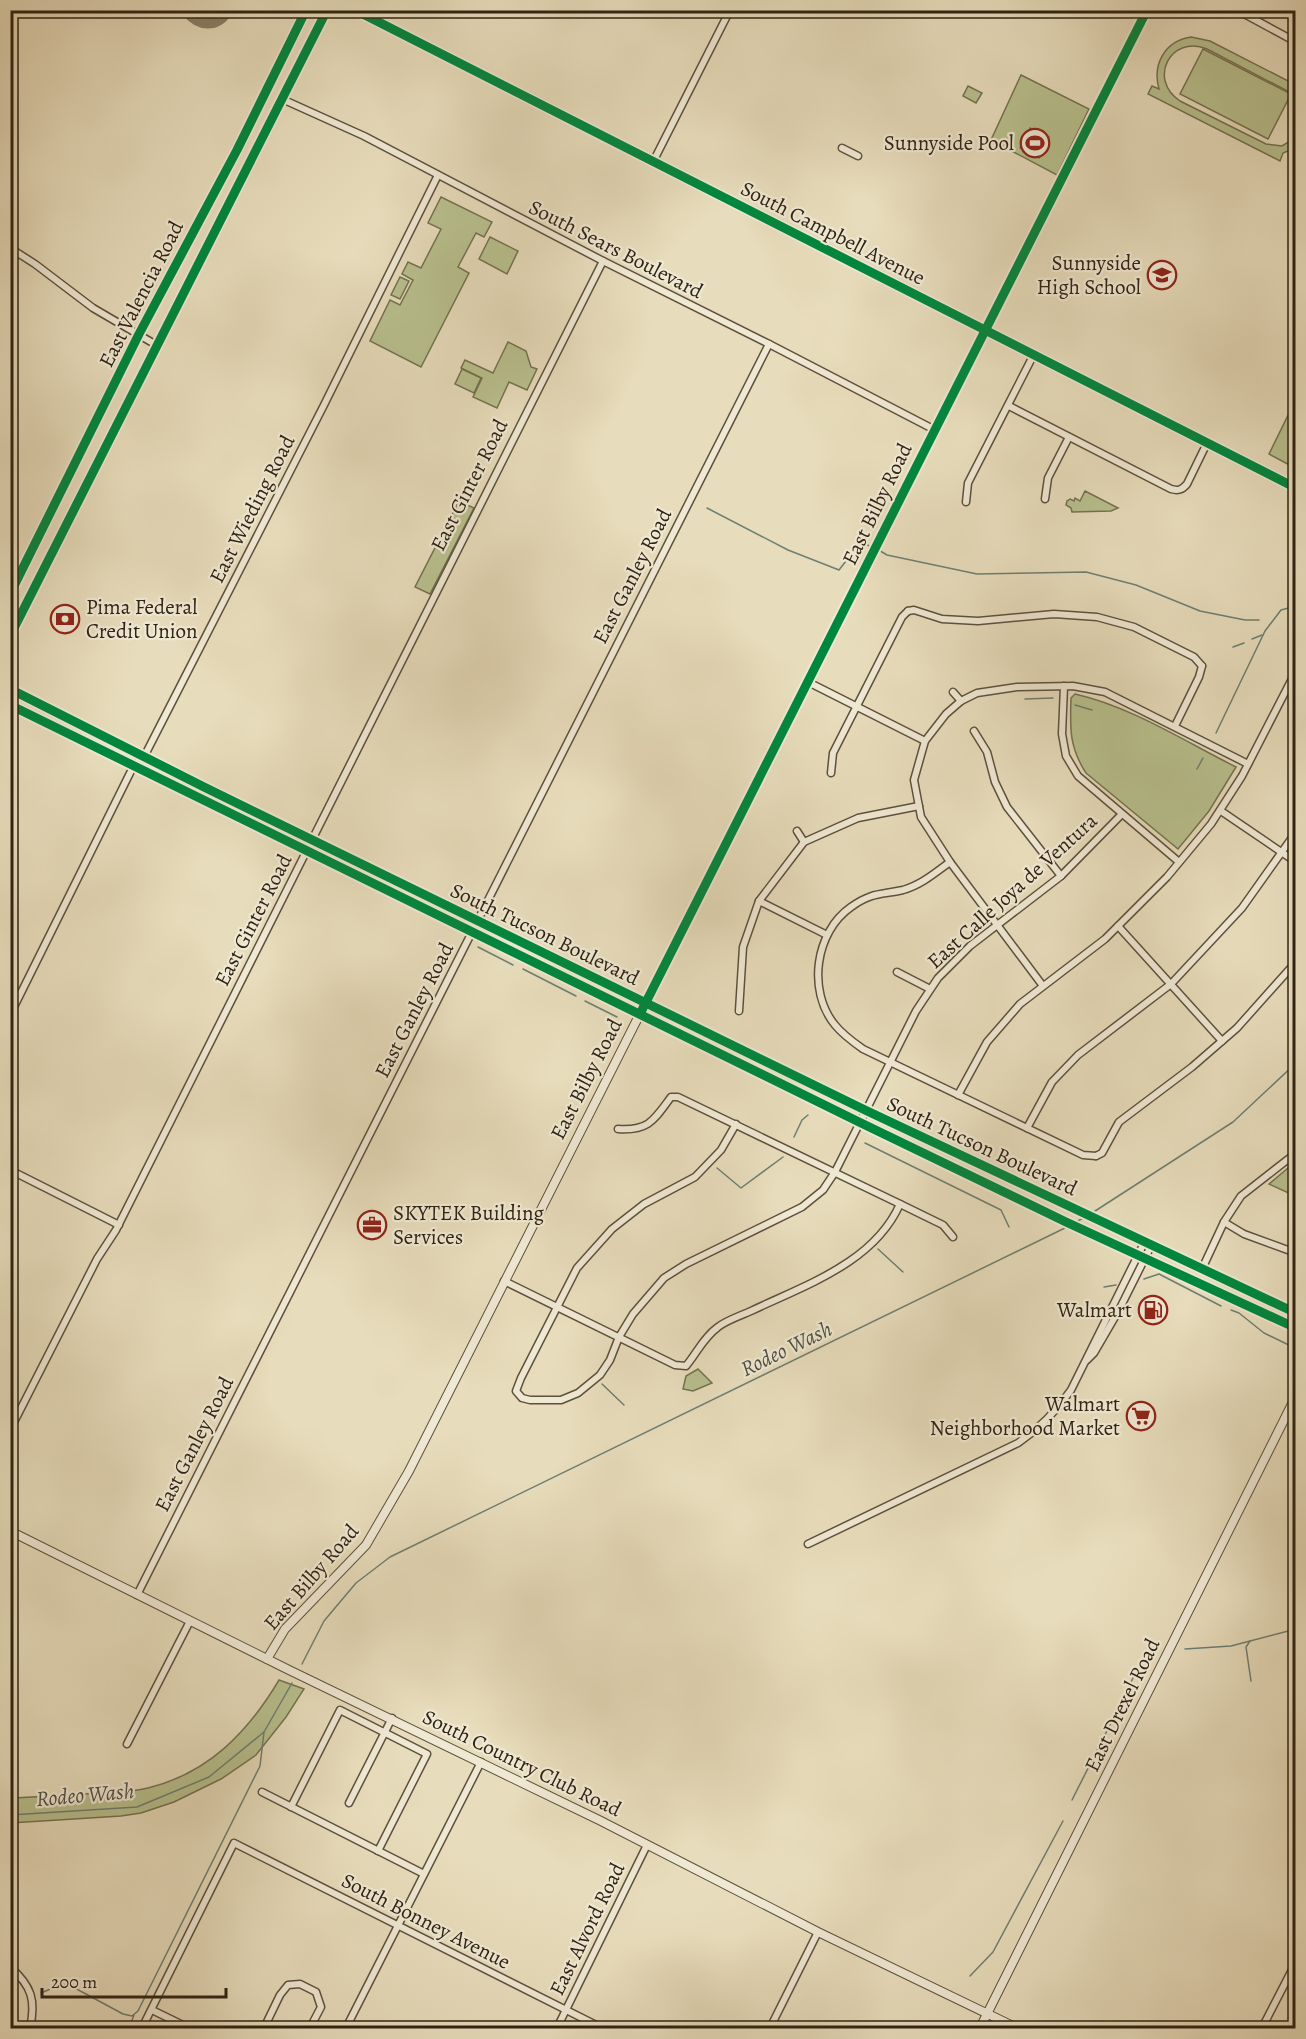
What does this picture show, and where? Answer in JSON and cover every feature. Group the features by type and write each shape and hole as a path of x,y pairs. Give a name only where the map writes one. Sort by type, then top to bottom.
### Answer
{"main road":[{"name":"East Valencia Road","path":"10,594 139,334 237,150 306,10"},
{"name":"East Valencia Road","path":"10,636 327,10"},
{"name":"South Campbell Avenue","path":"355,10 1296,488"},
{"path":"50,516 67,524"},
{"name":"South Tucson Boulevard","path":"10,689 144,758 477,922 1095,1220 1296,1313"},
{"name":"South Tucson Boulevard","path":"10,705 859,1122 1066,1222 1296,1328"}],"street":[{"path":"653,162 730,10"},
{"name":"East Bilby Road","path":"267,1659 285,1629 366,1545 409,1471 1147,10"},
{"path":"1237,10 1296,42"},
{"name":"South Sears Boulevard","path":"282,99 364,136 934,430"},
{"path":"842,148 858,156"},
{"name":"East Wieding Road","path":"10,1015 134,765 144,758 438,175"},
{"path":"10,248 93,308 158,346"},
{"name":"East Ginter Road","path":"10,1430 97,1259 119,1225 603,261"},
{"name":"East Ganley Road","path":"137,1594 769,344"},
{"path":"966,502 968,483 1035,354"},
{"path":"1008,406 1171,489 1183,489 1187,484 1207,442"},
{"path":"1045,498 1048,478 1069,437"},
{"path":"831,773 833,753 908,608 942,619 978,621 1054,614 1097,617 1134,627 1194,657 1204,665 1174,726"},
{"path":"958,1095 987,1042 1020,1004 1106,939 1179,862 1221,811 1296,671"},
{"path":"808,682 925,741"},
{"path":"1064,686 1062,734 1066,756 1078,777 1179,862"},
{"path":"1043,986 950,862 921,817 914,780 925,741 946,714 961,701 977,693 1017,687 1064,686 1105,692 1248,764"},
{"path":"953,692 961,701"},
{"path":"974,731 987,752 995,782 1007,807 1061,876"},
{"path":"739,1011 743,947 759,901 804,842 858,818 919,806"},
{"path":"1221,811 1296,861"},
{"name":"East Calle Joya de Ventura","path":"556,1306 516,1390 522,1398 561,1400 578,1393 600,1375 633,1314 664,1278 686,1264 802,1207 823,1190 835,1172 916,1011 938,978 970,946 1061,876 1122,814"},
{"path":"797,831 804,842"},
{"path":"1027,1128 1052,1083 1078,1055 1171,984 1242,908 1296,832"},
{"path":"950,862 922,882 904,890 871,895 849,908 830,929 819,953 818,986 830,1024 863,1049 1097,1160 1119,1122 1237,1028 1296,962"},
{"path":"759,901 827,935"},
{"path":"1119,926 1222,1041"},
{"path":"897,972 930,989"},
{"path":"618,1129 642,1128 652,1121 671,1097 678,1097 944,1225 953,1237"},
{"path":"556,1306 577,1268 612,1229 644,1204 695,1177 721,1150 736,1124"},
{"path":"1202,1269 1224,1222 1240,1196 1296,1153"},
{"path":"10,1170 119,1225"},
{"path":"504,1281 675,1365 686,1366 700,1344 718,1327 841,1268 885,1231 900,1204"},
{"path":"1224,1222 1244,1234 1296,1252"},
{"path":"808,1544 982,1461 1025,1438 1045,1423 1060,1406 1087,1360 1089,1351 1148,1244"},
{"name":"East Drexel Road","path":"980,2028 1296,1396"},
{"name":"South Country Club Road","path":"10,1531 481,1762 818,1932 1017,2028"},
{"path":"127,1744 190,1621"},
{"path":"291,1807 340,1710 385,1732 427,1754 378,1851"},
{"path":"348,1803 392,1718"},
{"path":"346,2028 481,1762"},
{"path":"262,1792 424,1874"},
{"name":"South Bonney Avenue","path":"152,2010 234,1844 602,2028"},
{"name":"East Alvord Road","path":"556,2028 647,1845"},
{"path":"770,2028 818,1932"},
{"path":"1262,2028 1295,1963"},
{"path":"10,1967 24,1980 33,2001 30,2028"},
{"path":"264,2028 280,1995 288,1985 300,1984 316,1992 321,2007 310,2028"},
{"path":"142,2028 152,2010 189,2028"}],"green space":[{"path":"1191,37 1210,41 1294,84 1295,95 1207,49 1194,46 1174,53 1165,71 1165,81 1170,92 1180,101 1266,144 1282,146 1295,138 1295,148 1283,153 1280,161 1148,94 1152,86 1159,89 1157,71 1163,55 1174,43"},
{"path":"1203,49 1291,94 1268,139 1180,94"},
{"path":"1021,75 1089,109 1057,175 991,140"},
{"path":"968,86 982,93 976,103 963,96"},
{"path":"441,197 492,222 484,237 476,233 458,267 469,273 421,367 370,341 390,300 400,305 413,280 402,274 408,262 421,268 441,229 428,223"},
{"path":"490,237 518,251 507,274 479,259"},
{"path":"400,277 409,281 400,299 391,295"},
{"path":"508,342 526,351 531,367 537,369 527,390 509,382 497,408 473,397 482,378 461,368 465,360 493,373"},
{"path":"462,369 481,378 474,393 455,384"},
{"path":"1295,401 1296,468 1269,454"},
{"path":"1085,491 1118,508 1111,511 1072,512 1071,508 1066,505 1067,501 1070,499 1074,501 1075,498 1080,501"},
{"path":"459,501 474,508 430,594 415,587"},
{"path":"1075,694 1137,716 1236,767 1209,811 1178,849 1086,773 1080,764 1072,737 1071,698"},
{"path":"1295,1162 1293,1195 1269,1184"},
{"path":"698,1369 712,1383 693,1391 683,1389 686,1376"},
{"path":"279,1680 304,1689 286,1717 256,1755 221,1779 174,1802 141,1813 11,1823 11,1798 136,1790 170,1781 190,1772 225,1748 240,1733"}],"water":[{"name":"Sunnyside Pool","path":"1030,128 1049,137 1039,158 1020,148"}],"waterway":[{"path":"707,508 788,550 839,570 858,541 872,547"},
{"path":"877,549 887,555 977,574 1086,572 1136,585 1200,611 1245,620 1259,620"},
{"path":"1216,733 1265,631 1281,610 1296,606"},
{"path":"1252,639 1262,635"},
{"path":"1233,647 1244,643"},
{"path":"1025,699 1053,698"},
{"path":"1075,705 1092,710"},
{"path":"1197,769 1203,758"},
{"path":"478,947 513,965"},
{"path":"523,969 576,996"},
{"path":"585,1001 617,1017"},
{"name":"Rodeo Wash","path":"1092,1213 1233,1122 1296,1063"},
{"path":"794,1137 802,1120 808,1115"},
{"path":"865,1143 1001,1210 1009,1227"},
{"path":"717,1168 741,1188 783,1157"},
{"name":"Rodeo Wash","path":"1076,1222 1085,1217"},
{"name":"Rodeo Wash","path":"302,1664 324,1621 356,1583 390,1557 1067,1227"},
{"path":"878,1249 903,1272"},
{"path":"1144,1279 1159,1274 1221,1306"},
{"path":"1104,1287 1116,1285"},
{"path":"1231,1310 1239,1313 1264,1333 1295,1348"},
{"path":"602,1384 624,1405"},
{"path":"1185,1649 1231,1646 1296,1629"},
{"path":"1250,1641 1246,1647 1251,1681"},
{"path":"1129,1686 1136,1672"},
{"name":"Rodeo Wash","path":"10,1815 137,1807 209,1777 264,1732 292,1683"},
{"path":"1072,1800 1125,1695"},
{"path":"41,1993 62,1984 73,1987 123,2014 132,2016 138,2011 260,1766 264,1732"},
{"path":"970,1976 993,1952 1063,1821"},
{"path":"129,2028 134,2015"}],"taxiway":[{"path":"189,10 203,20 217,18 225,10"}],"cycle path":[{"path":"10,594 139,334 237,150 306,10"},
{"path":"10,636 327,10"},
{"path":"355,10 1296,488"},
{"path":"641,1012 1147,10"},
{"path":"10,689 204,787 865,1110 1296,1313"},
{"path":"10,705 859,1122 1066,1222 1296,1328"}],"place":[{"name":"Sunnyside Pool","path":"1035,143"},
{"name":"Sunnyside High School","path":"1162,275"},
{"name":"Pima Federal Credit Union","path":"65,619"},
{"name":"SKYTEK Building Services","path":"372,1225"},
{"name":"Walmart","path":"1153,1310"},
{"name":"Walmart Neighborhood Market","path":"1141,1416"}]}
